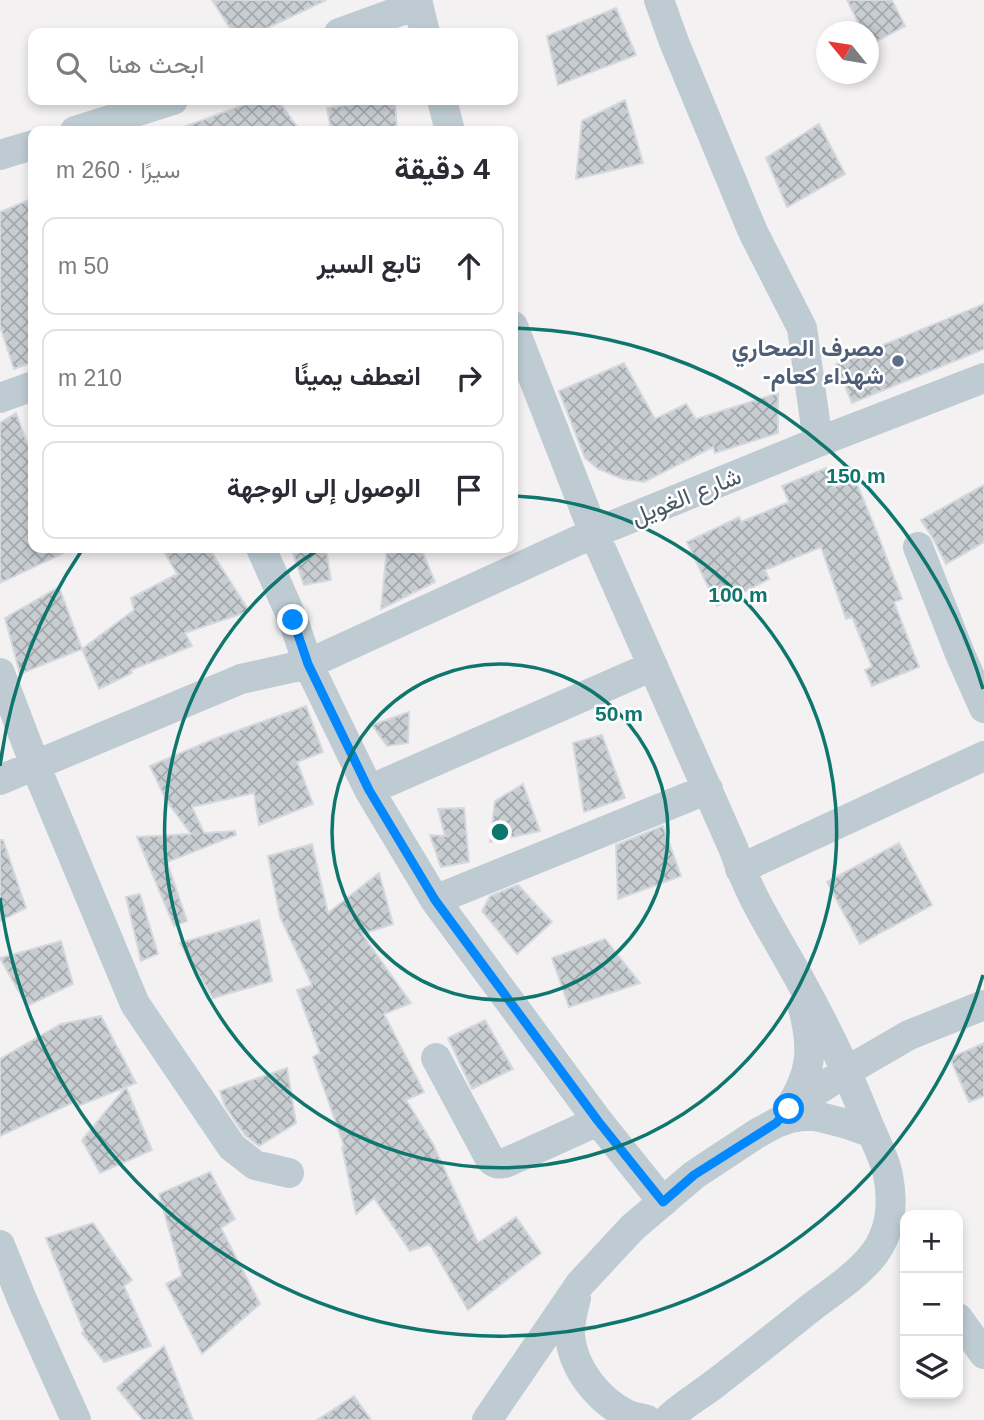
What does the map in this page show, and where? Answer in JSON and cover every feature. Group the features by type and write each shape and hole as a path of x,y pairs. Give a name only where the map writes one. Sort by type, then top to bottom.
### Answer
{"street":[{"path":"659,0 752,232 802,328 818,442"},
{"path":"360,28 419,13"},
{"path":"91,126 157,105"},
{"path":"443,105 449,126"},
{"path":"0,155 28,147"},
{"path":"518,339 594,533 708,789 740,869 847,1071 882,1154 897,1236 886,1235 869,1261 667,1420"},
{"name":"شارع الغويل","path":"0,780 241,679 308,664 594,533 984,378"},
{"path":"0,398 28,388"},
{"path":"918,547 984,708"},
{"path":"263,553 293,620 308,664 369,790 435,900 598,1121 663,1202"},
{"path":"369,790 653,666"},
{"path":"0,673 35,765 135,1004 232,1147 255,1165 289,1173"},
{"path":"740,869 984,756"},
{"path":"435,900 708,789"},
{"path":"782,1116 805,1077 811,1045 800,979"},
{"path":"487,1420 580,1284 632,1228 694,1175 847,1071 909,1035 984,1005"},
{"path":"436,1058 494,1163 505,1163 598,1121"},
{"path":"782,1116 790,1118 811,1115 872,1133"},
{"path":"0,1245 76,1420"},
{"path":"580,1284 571,1315 570,1336 582,1373 609,1402 627,1414 647,1420"},
{"path":"963,1325 984,1354"}],"building":[{"path":"212,0 326,0 267,28 230,28"},
{"path":"847,0 892,0 905,26 879,40 879,21 858,21"},
{"path":"616,8 636,55 558,85 547,36"},
{"path":"625,100 643,163 576,179 582,121"},
{"path":"243,105 282,105 296,126 186,126"},
{"path":"347,105 395,105 397,126 330,126 327,108"},
{"path":"819,124 845,174 787,207 766,158"},
{"path":"28,200 28,364 14,369 0,326 0,212"},
{"path":"984,304 984,349 852,403 836,364"},
{"path":"624,363 655,419 686,404 696,419 778,393 778,433 715,453 713,447 644,482 623,479 598,469 585,458 559,391"},
{"path":"16,413 28,445 28,553 63,553 0,583 0,423"},
{"path":"826,468 834,487 855,479 902,599 894,602 919,667 872,686 865,670 872,667 852,617 846,619 821,547 765,570 769,579 717,606 687,542 739,517 741,522 789,502 782,486"},
{"path":"984,485 984,542 946,564 921,520"},
{"path":"165,553 212,553 249,611 185,633 192,646 131,670 132,673 99,689 82,649 134,610 131,598 177,574"},
{"path":"293,553 327,553 331,580 304,585"},
{"path":"387,553 423,553 435,582 381,609"},
{"path":"59,587 82,649 20,674 5,618"},
{"path":"306,706 323,752 297,762 313,804 259,825 254,793 192,807 204,833 235,831 236,835 167,862 187,921 174,926 137,837 191,834 166,800 150,766 214,739"},
{"path":"409,712 408,743 387,746 372,725"},
{"path":"602,735 625,798 584,812 573,743"},
{"path":"523,784 540,831 490,842 495,801"},
{"path":"464,808 469,862 441,867 430,835 445,836 438,809"},
{"path":"663,826 681,876 618,899 616,845"},
{"path":"0,840 3,840 26,908 0,921"},
{"path":"899,843 932,905 860,944 827,882"},
{"path":"312,844 328,913 379,873 393,924 362,934 411,1003 384,1014 424,1092 406,1100 433,1144 478,1243 516,1217 541,1253 468,1310 430,1244 410,1251 374,1198 356,1214 342,1147 344,1146 313,1057 320,1053 297,990 312,985 280,917 268,856"},
{"path":"518,885 552,922 517,954 482,911 490,896"},
{"path":"140,894 158,954 141,961 126,897"},
{"path":"259,920 272,981 213,998 180,943"},
{"path":"605,939 640,983 569,1007 552,958"},
{"path":"61,941 73,984 27,1006 0,958"},
{"path":"101,1016 136,1083 78,1106 76,1101 0,1136 0,1059 61,1024"},
{"path":"485,1020 513,1069 472,1089 448,1038"},
{"path":"984,1043 984,1096 969,1102 950,1058"},
{"path":"287,1068 296,1123 259,1146 245,1135 225,1106 220,1091"},
{"path":"126,1087 152,1150 100,1173 82,1140"},
{"path":"210,1172 235,1219 221,1228 260,1304 202,1354 166,1284 182,1276 159,1194"},
{"path":"93,1223 132,1280 124,1286 151,1346 104,1362 82,1333 84,1332 46,1238"},
{"path":"164,1346 193,1420 143,1420 117,1388"},
{"path":"354,1396 371,1420 317,1420"}],"place":[{"name":"مصرف الصحاري -شهداء كعام","path":"898,361"}],"route":[{"path":"293,620 308,664 369,790 435,900 598,1121 663,1202 694,1175 776,1123 789,1109"}]}
